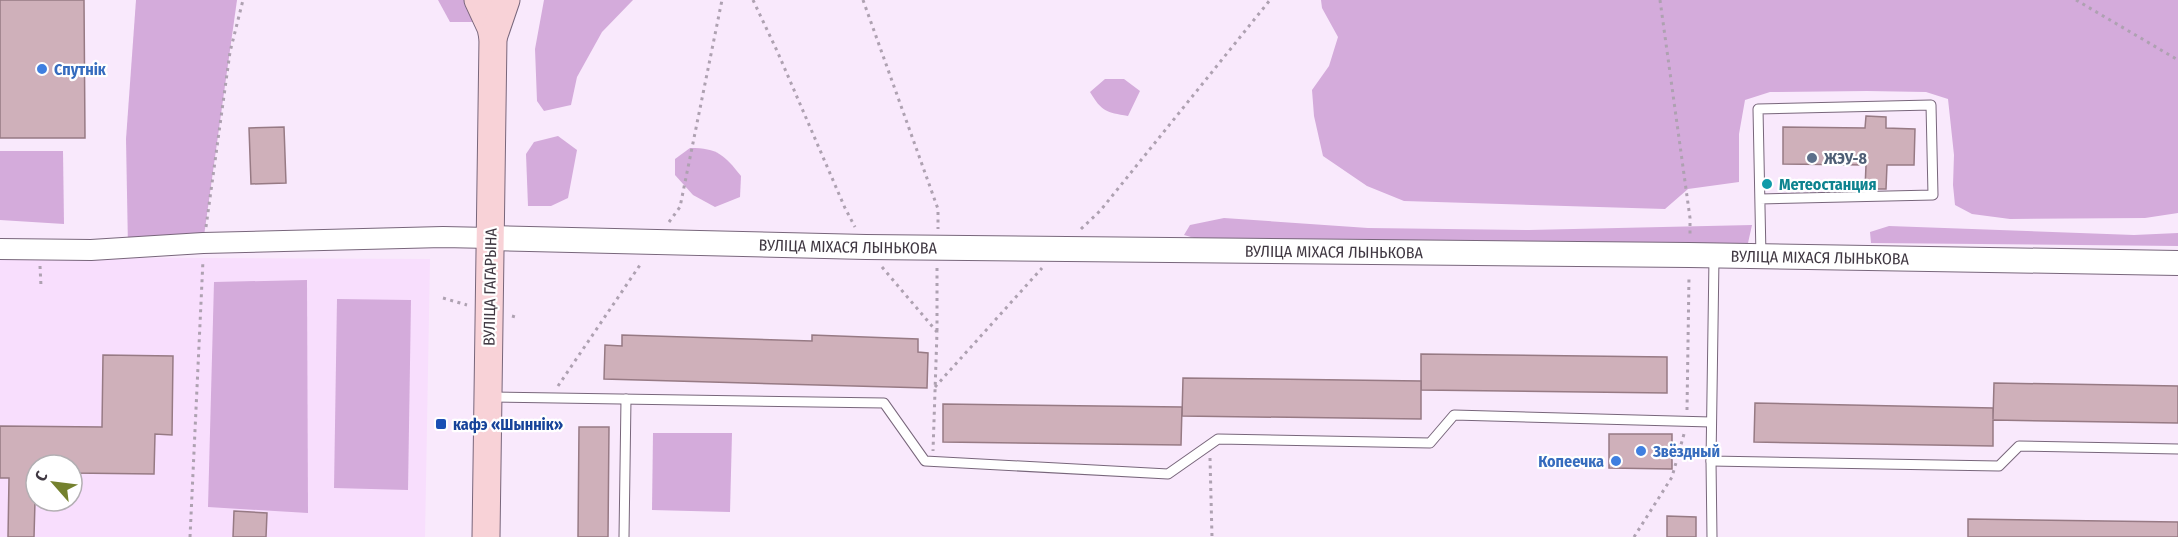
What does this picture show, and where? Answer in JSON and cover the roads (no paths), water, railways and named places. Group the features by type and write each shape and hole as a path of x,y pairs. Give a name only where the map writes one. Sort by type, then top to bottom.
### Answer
{"main road":[{"name":"ВУЛІЦА ГАГАРЫНА","path":"478,0 491,28 493,38 486,537"},
{"name":"ВУЛІЦА ГАГАРЫНА","path":"493,38 506,0"}],"street":[{"path":"0,249 91,250 204,243 443,237 490,238"},
{"name":"ВУЛІЦА МІХАСЯ ЛЫНЬКОВА","path":"490,238 937,248 1714,255 2178,263"}],"lane":[{"path":"1760,199 1933,195 1931,105 1758,109 1761,256"},
{"path":"1712,537 1711,422 1714,255"},
{"path":"488,397 884,403 925,461 1168,474 1218,439 1430,443 1454,415 1711,422"},
{"path":"624,537 626,399"},
{"path":"1711,461 1999,466 2019,446 2178,448"}],"place":[{"name":"Спутнік","path":"42,69"},
{"name":"ЖЭУ-8","path":"1812,158"},
{"name":"Метеостанция","path":"1767,184"},
{"name":"кафэ «Шыннік»","path":"441,424"},
{"name":"Звёздный","path":"1641,451"},
{"name":"Копеечка","path":"1616,461"}]}
